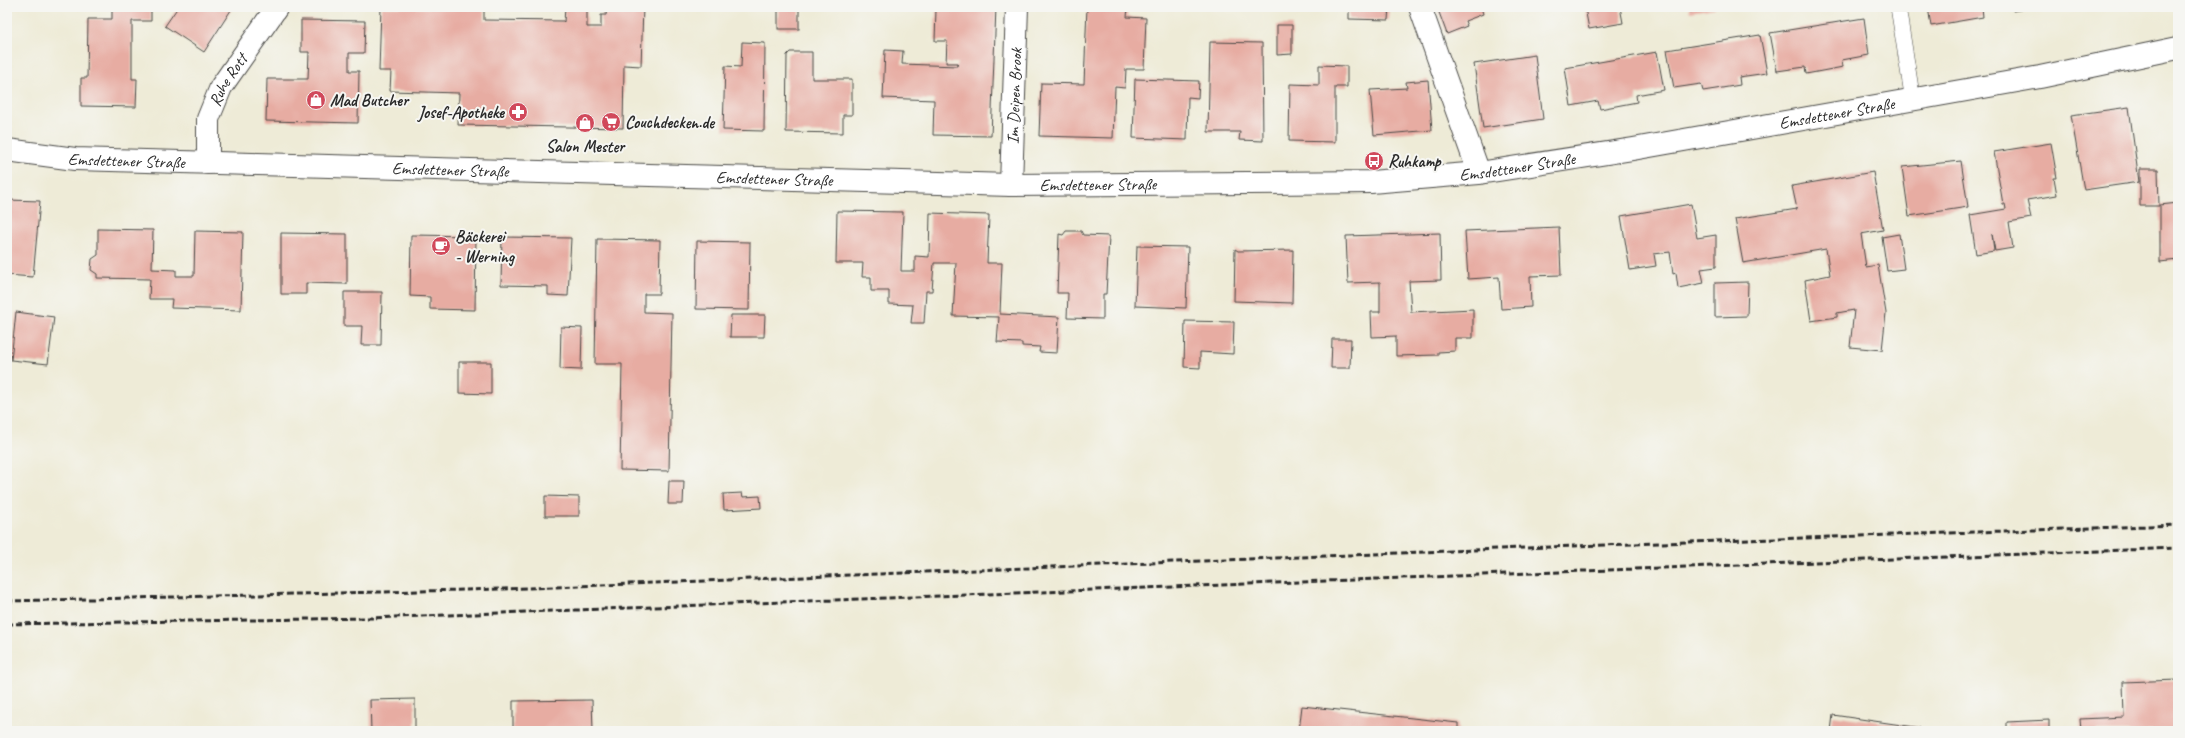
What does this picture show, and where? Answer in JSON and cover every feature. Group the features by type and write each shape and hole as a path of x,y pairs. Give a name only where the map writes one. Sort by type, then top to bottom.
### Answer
{"street":[{"name":"Ruhe Rott","path":"208,163 208,120 221,87 277,7"},
{"name":"Im Deipen Brook","path":"1011,186 1017,7"},
{"path":"1420,7 1479,173"},
{"name":"Emsdettener Straße","path":"7,150 75,159 1011,186 1371,182 1479,173 1913,101 2040,77 2178,48"}],"lane":[{"path":"1898,7 1913,101"}],"building":[{"path":"112,7 151,7 151,21 132,21 132,79 137,79 136,107 81,106 81,78 87,78 88,19 112,19"},
{"path":"178,7 233,7 204,52 165,26"},
{"path":"381,7 484,9 484,20 564,22 565,7 587,7 587,27 601,27 601,15 606,15 607,7 643,7 641,66 624,65 623,128 458,125 459,93 390,91 391,71 379,71"},
{"path":"778,7 799,7 799,29 778,29"},
{"path":"922,7 996,7 991,136 933,135 934,100 883,98 885,50 903,51 902,64 957,66 958,63 946,63 947,41 935,41 936,9"},
{"path":"1087,7 1128,7 1127,17 1146,18 1144,69 1126,69 1125,88 1115,87 1113,138 1039,136 1041,83 1084,84"},
{"path":"1349,7 1389,7 1388,20 1349,19"},
{"path":"1437,7 1481,7 1483,14 1465,21 1467,26 1447,34"},
{"path":"1620,7 1623,23 1589,29 1585,8"},
{"path":"1689,7 1715,7 1715,8 1690,12"},
{"path":"1928,7 1982,7 1983,17 1931,26"},
{"path":"2013,7 2031,7 2031,8 2013,11"},
{"path":"1864,18 1869,55 1842,60 1843,67 1806,74 1805,67 1777,71 1770,33"},
{"path":"301,20 365,21 364,53 349,53 349,71 359,71 358,123 266,121 267,79 308,79 309,52 301,52"},
{"path":"1277,25 1292,25 1292,54 1277,55"},
{"path":"1760,35 1767,73 1739,77 1740,85 1722,88 1703,91 1701,84 1674,88 1667,50"},
{"path":"742,42 765,43 764,131 723,130 725,66 741,67"},
{"path":"1210,42 1262,43 1263,141 1239,140 1240,132 1208,132"},
{"path":"790,52 812,52 812,79 852,79 852,115 843,115 843,133 786,132 787,55"},
{"path":"1657,52 1664,90 1636,95 1637,102 1600,109 1598,101 1571,106 1565,68"},
{"path":"1535,55 1543,119 1483,128 1474,64"},
{"path":"1319,65 1347,66 1347,87 1335,87 1335,142 1289,141 1290,84 1319,85"},
{"path":"1135,79 1199,81 1198,98 1188,97 1187,140 1133,138"},
{"path":"1428,80 1432,130 1374,135 1370,90 1407,88 1406,82"},
{"path":"2129,107 2139,182 2084,190 2071,115"},
{"path":"2051,143 2057,178 2054,178 2057,195 2027,200 2031,218 2009,222 2013,248 1995,251 1992,234 1994,251 1976,254 1970,215 2006,209 2005,204 2003,204 1994,152"},
{"path":"1961,161 1968,207 1909,216 1902,167"},
{"path":"2140,169 2158,169 2159,206 2140,206"},
{"path":"1873,172 1883,230 1861,234 1866,267 1878,265 1886,313 1882,350 1850,347 1854,310 1837,313 1837,317 1811,321 1805,280 1830,275 1826,249 1743,263 1735,219 1797,209 1792,186"},
{"path":"7,200 40,201 33,277 7,275"},
{"path":"2178,203 2178,260 2160,262 2160,205"},
{"path":"1691,204 1697,238 1716,235 1716,267 1701,269 1704,283 1678,288 1676,273 1673,274 1670,252 1654,254 1656,266 1630,270 1621,216"},
{"path":"837,211 903,212 901,271 915,271 915,256 929,257 930,213 989,215 987,263 1002,263 1000,314 1059,317 1057,353 1039,352 1040,347 1022,346 1022,343 997,342 999,317 953,316 956,263 934,263 932,291 926,291 924,323 911,323 913,305 889,304 889,291 871,291 871,277 862,277 863,263 836,263"},
{"path":"1559,227 1561,275 1530,276 1531,307 1501,309 1499,277 1468,279 1465,231"},
{"path":"98,229 153,230 152,269 176,270 176,276 194,276 195,231 243,232 241,310 171,308 172,299 149,299 150,279 97,278 97,274 91,270 92,259 98,255"},
{"path":"1066,231 1081,231 1083,235 1109,236 1106,294 1103,294 1103,319 1067,318 1068,293 1057,293 1059,234 1063,235"},
{"path":"281,233 347,234 347,284 306,283 306,294 281,294"},
{"path":"1440,233 1441,280 1409,281 1411,312 1473,309 1473,338 1455,338 1455,351 1438,352 1438,355 1396,356 1396,336 1372,337 1371,312 1380,312 1380,282 1348,283 1346,236"},
{"path":"1899,234 1904,269 1887,271 1882,237"},
{"path":"411,235 476,236 475,310 430,309 430,297 410,296"},
{"path":"502,237 571,238 568,296 548,295 548,286 501,285"},
{"path":"597,239 660,240 659,294 644,294 644,312 672,313 669,471 620,470 622,364 595,364"},
{"path":"697,241 750,242 749,310 696,309"},
{"path":"1137,246 1188,247 1186,308 1135,306"},
{"path":"1235,249 1238,251 1293,250 1292,303 1234,301"},
{"path":"1748,282 1747,316 1715,317 1715,283"},
{"path":"344,292 382,292 381,345 361,345 362,326 344,326"},
{"path":"16,312 54,317 48,364 11,360"},
{"path":"731,315 765,315 764,337 730,337"},
{"path":"1185,321 1234,322 1233,354 1200,352 1200,368 1184,367"},
{"path":"561,327 582,328 581,370 560,369"},
{"path":"1332,339 1351,339 1350,368 1331,368"},
{"path":"459,362 491,362 491,394 459,393"},
{"path":"669,481 684,481 683,504 668,504"},
{"path":"742,493 743,497 760,496 761,508 724,510 723,494"},
{"path":"545,496 579,497 579,516 545,516"},
{"path":"2178,680 2178,731 2081,731 2080,719 2124,717 2123,682"},
{"path":"415,699 415,731 371,731 370,700"},
{"path":"592,700 593,731 513,731 513,701"},
{"path":"1302,706 1458,723 1458,731 1299,731"},
{"path":"1833,715 1922,728 1921,731 1831,731"},
{"path":"2049,720 2049,731 2007,731 2007,722"}],"railway":[{"path":"7,601 504,589 1574,546 2178,525"},
{"path":"7,624 370,618 2178,548"}],"place":[{"name":"Mad Butcher","path":"316,100"},
{"name":"Josef-Apotheke","path":"518,112"},
{"name":"Couchdecken.de","path":"611,122"},
{"name":"Salon Mester","path":"585,123"},
{"name":"Ruhkamp","path":"1374,161"},
{"name":"Bäckerei - Werning","path":"441,246"}]}
